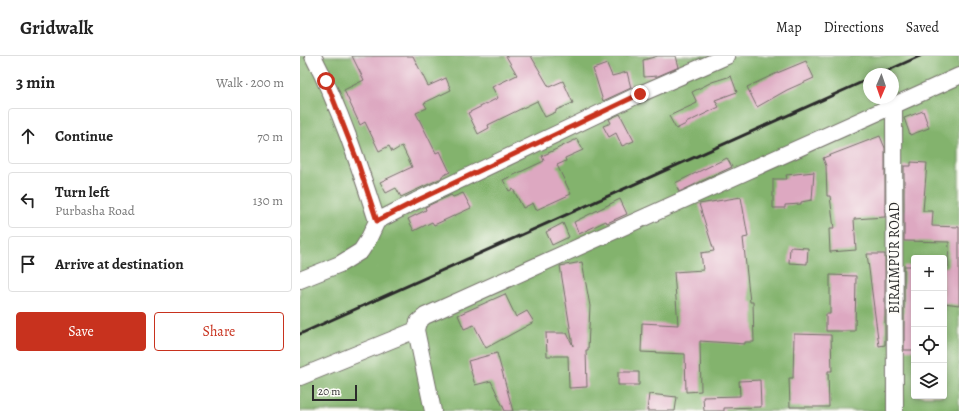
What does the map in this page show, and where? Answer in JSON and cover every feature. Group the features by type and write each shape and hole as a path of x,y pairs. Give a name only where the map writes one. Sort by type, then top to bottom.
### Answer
{"street":[{"path":"313,56 326,81 354,152 377,221"},
{"path":"300,280 340,264 361,251 377,221 640,94 727,56"},
{"path":"433,411 416,330 418,322 425,316 959,76"},
{"name":"BIRAIMPUR ROAD","path":"894,105 895,411"},
{"path":"300,377 416,330"}],"green space":[{"path":"300,56 959,56 959,411 300,411"}],"building":[{"path":"352,56 413,56 428,86 446,78 451,90 424,103 427,108 416,113 436,153 440,151 450,172 442,176 442,178 401,197 396,188 386,193 380,182 412,167 402,146 392,152 389,146 379,151 365,122 360,125 344,90 364,80"},
{"path":"506,56 531,56 549,87 563,81 573,103 556,110 556,112 545,117 537,101 488,125 489,128 478,134 468,113 498,98 492,87 517,75"},
{"path":"658,56 676,56 679,67 658,76 644,77 643,60"},
{"path":"806,61 814,78 787,90 757,107 747,87"},
{"path":"607,64 612,76 627,72 631,88 603,101 593,69"},
{"path":"731,76 737,92 715,100 719,107 676,129 669,116 697,103 692,92 712,82"},
{"path":"923,111 929,128 910,135 904,118"},
{"path":"620,114 634,141 622,146 616,133 609,137 603,126 611,123 609,119"},
{"path":"880,136 885,148 885,217 854,219 856,250 830,252 829,229 834,229 830,196 827,196 826,166 823,158"},
{"path":"577,139 583,150 565,158 566,161 557,165 571,194 536,210 533,203 523,208 513,189 509,191 503,180 544,161 542,156"},
{"path":"727,158 732,167 679,192 675,183"},
{"path":"911,162 927,163 923,211 933,211 932,226 959,227 959,305 947,303 949,242 904,241 904,166 911,166"},
{"path":"814,172 812,200 801,202 801,204 785,205 785,208 773,208 773,179 787,179 786,175"},
{"path":"463,193 471,208 434,225 432,222 414,231 408,219 426,210 425,207 451,195 453,197"},
{"path":"741,197 748,237 743,238 750,302 753,302 754,342 745,342 745,344 700,341 701,391 686,392 685,354 641,352 642,323 678,325 674,272 703,270 701,253 714,251 699,204"},
{"path":"620,199 627,214 607,223 606,221 579,234 574,222"},
{"path":"563,223 569,237 552,245 546,232"},
{"path":"790,247 808,248 807,264 789,263"},
{"path":"867,254 885,254 885,345 879,346"},
{"path":"582,262 590,306 588,350 586,350 587,387 569,388 568,356 547,356 546,333 567,333 573,346 560,266"},
{"path":"904,266 911,266 911,350 904,350"},
{"path":"830,275 856,276 855,331 826,331 826,314 830,314"},
{"path":"505,294 516,317 527,311 534,322 486,348 474,325 464,329 458,315"},
{"path":"794,334 831,335 832,371 828,371 829,407 790,407 789,378 793,378"},
{"path":"497,353 513,411 505,411 491,381 475,385 468,361"},
{"path":"618,372 639,372 639,385 618,385"},
{"path":"760,380 761,407 724,408 724,411 704,411 703,397 740,396 739,381"},
{"path":"649,394 677,397 675,411 647,411"}],"railway":[{"path":"893,68 920,56"},
{"path":"300,334 863,82"}],"route":[{"path":"326,81 357,160 377,221 640,94"}]}
